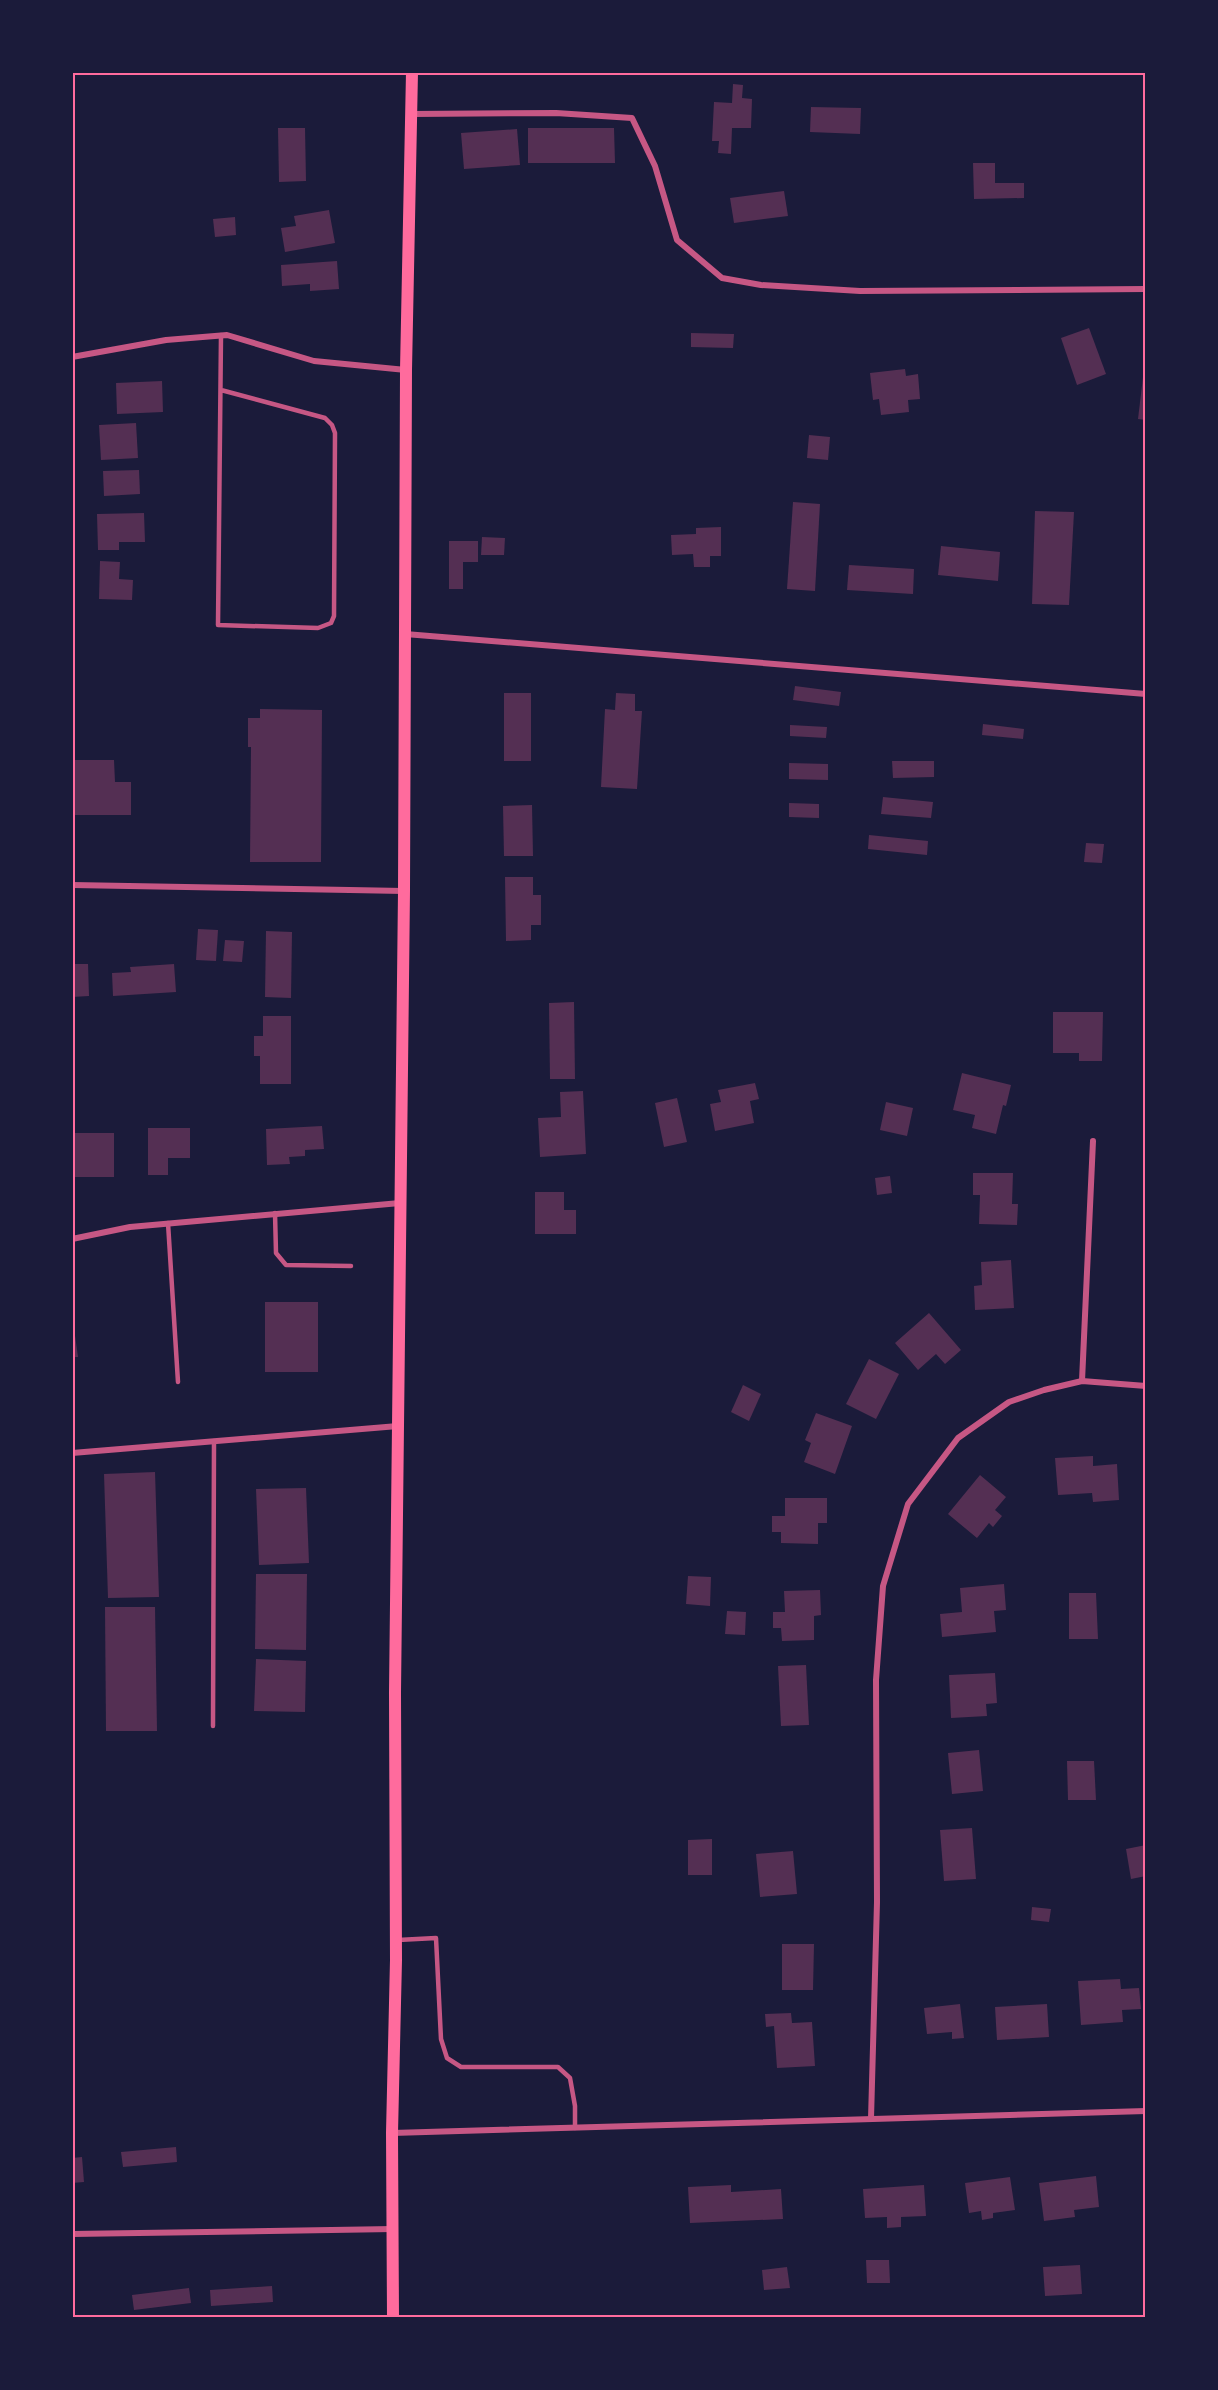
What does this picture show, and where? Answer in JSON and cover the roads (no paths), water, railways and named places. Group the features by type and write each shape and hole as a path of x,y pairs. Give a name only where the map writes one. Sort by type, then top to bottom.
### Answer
{"main road":[{"path":"393,2318 392,2133 396,1940 395,1693 404,891 406,370 412,72"}],"street":[{"path":"412,114 556,113 632,118 655,166 677,240 722,278 761,285 860,291 1146,289"},
{"path":"72,357 166,340 227,335 314,361 406,370"},
{"path":"405,634 1146,694"},
{"path":"72,885 404,891"},
{"path":"1082,1381 1093,1141"},
{"path":"72,1239 130,1227 400,1203"},
{"path":"871,2119 877,1902 876,1680 883,1586 908,1504 958,1438 1009,1402 1044,1390 1082,1381 1146,1386"},
{"path":"72,1453 398,1426"},
{"path":"392,2133 1146,2110"},
{"path":"72,2234 394,2229"}],"lane":[{"path":"221,336 218,625 318,628 331,623 334,616 335,434 332,425 325,418 221,390"},
{"path":"274,1213 276,1253 286,1265 351,1266"},
{"path":"168,1223 178,1382"},
{"path":"213,1726 214,1441"},
{"path":"396,1940 436,1938 441,2039 447,2058 461,2067 558,2067 570,2078 575,2106 575,2128"}]}
